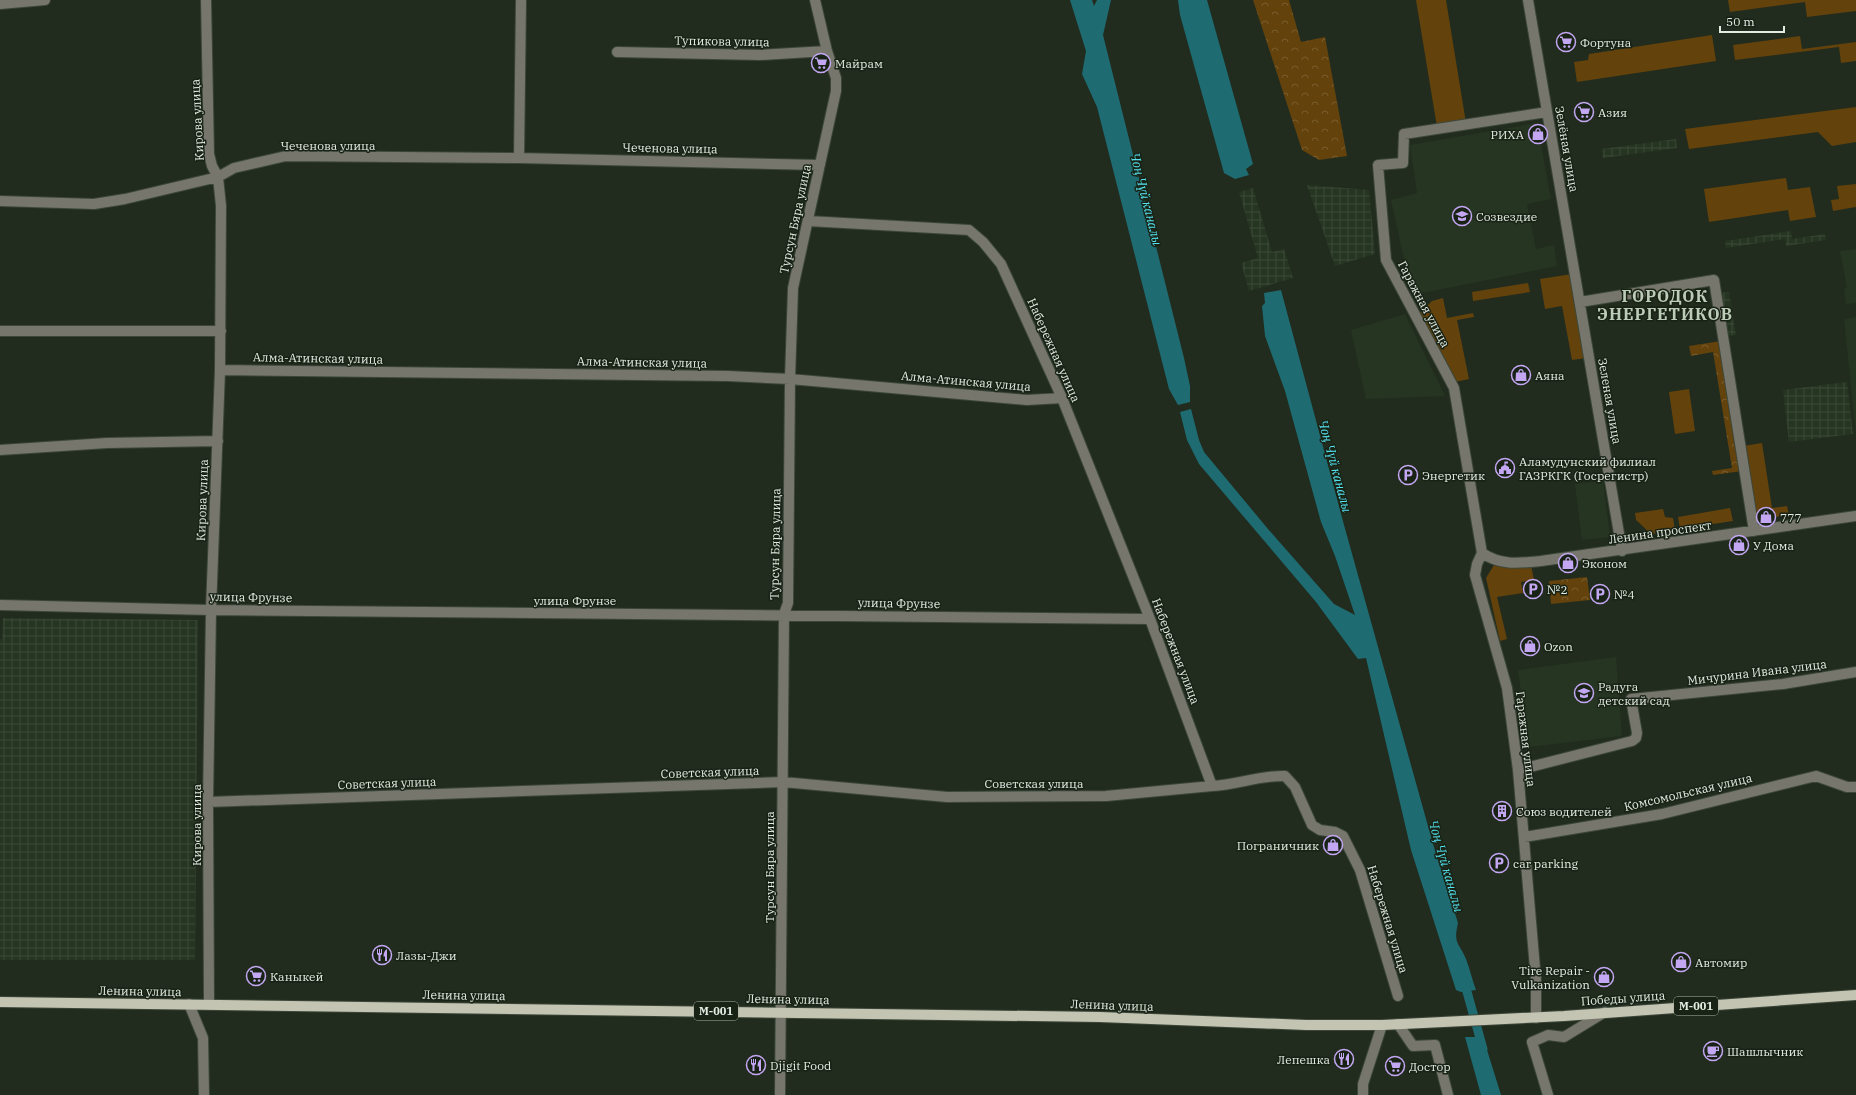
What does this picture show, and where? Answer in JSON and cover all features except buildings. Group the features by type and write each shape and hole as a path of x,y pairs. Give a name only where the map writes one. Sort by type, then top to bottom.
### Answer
{"main road":[{"name":"Победы улица","path":"1432,1024 1856,995"},
{"name":"Ленина улица","path":"0,1002 1100,1016 1298,1025 1432,1024"}],"street":[{"path":"0,4 45,0"},
{"name":"Кирова улица","path":"206,0 209,154 212,166 218,177 221,206 221,331 211,610 208,802 209,1004"},
{"path":"519,158 521,0"},
{"name":"Турсун Бяра улица","path":"780,1095 784,614 788,604 790,379 794,288 836,91 836,78 827,51 815,0"},
{"name":"Зелёная улица","path":"1528,0 1580,302"},
{"name":"Тупикова улица","path":"617,52 760,55 827,51"},
{"name":"Гаражная улица","path":"1536,1018 1536,980 1518,770 1507,688 1475,575 1477,564 1482,553 1454,388 1386,260 1378,165 1403,163 1404,134 1547,112"},
{"name":"Чеченова улица","path":"0,201 94,204 125,199 218,177 234,168 286,156 519,158 820,165"},
{"name":"Набережная улица","path":"808,222 968,230 983,242 1001,264 1062,398 1150,619 1212,786 1225,786 1276,776 1285,776 1295,787 1312,825 1320,830 1336,832 1343,836 1360,870 1398,996"},
{"path":"1580,302 1714,280 1754,531"},
{"name":"Зеленая улица","path":"1580,302 1622,551"},
{"path":"0,331 221,331"},
{"name":"Алма-Атинская улица","path":"220,370 728,376 790,379 1027,400 1062,398"},
{"path":"0,450 107,443 218,441"},
{"name":"Ленина проспект","path":"1482,553 1496,561 1513,564 1622,551 1856,516"},
{"name":"улица Фрунзе","path":"0,605 211,610 784,614 1150,619"},
{"name":"Мичурина Ивана улица","path":"1518,770 1632,741 1636,738 1637,733 1631,699 1783,684 1856,672"},
{"name":"Комсомольская улица","path":"1524,837 1662,814 1816,776 1847,787 1856,787"},
{"name":"Советская улица","path":"208,802 783,782 947,797 1106,796 1212,786"},
{"path":"189,1004 204,1038 204,1095"},
{"path":"1548,1095 1532,1042 1548,1035 1564,1037 1605,1012"},
{"path":"1398,1024 1413,1046 1435,1046 1448,1095"},
{"path":"1363,1095 1363,1084 1382,1025"}],"shaded area":[{"name":"Созвездие","path":"1537,123 1551,199 1527,204 1536,249 1554,245 1557,266 1412,295 1391,200 1417,193 1410,145"},
{"path":"1676,139 1677,148 1603,158 1602,149"},
{"path":"1307,185 1369,190 1375,254 1335,266"},
{"path":"1253,188 1272,252 1284,249 1293,278 1249,291 1241,263 1258,258 1239,192"},
{"path":"1791,231 1792,239 1825,234 1826,240 1786,246 1785,239 1726,248 1725,241"},
{"path":"1856,249 1856,303 1846,304 1844,289 1847,287 1840,251"},
{"path":"1729,292 1736,335 1727,336 1720,293"},
{"path":"1405,314 1445,396 1366,399 1351,330"},
{"path":"1856,317 1856,433 1844,319"},
{"path":"1847,382 1853,434 1789,442 1783,390"},
{"path":"1603,481 1610,537 1582,540 1575,484"},
{"path":"3,618 198,620 195,960 0,960 0,639 2,639"},
{"path":"1616,657 1622,736 1529,747 1518,670"}],"green space":[{"path":"1253,0 1289,0 1301,42 1325,37 1347,156 1319,160 1302,150"},
{"path":"1416,0 1446,0 1466,123 1437,127"},
{"path":"1728,0 1856,0 1856,11 1807,17 1805,2 1730,12"},
{"path":"1712,35 1716,61 1577,82 1574,62 1588,60 1589,54"},
{"path":"1800,36 1802,49 1856,42 1856,61 1841,63 1839,47 1735,60 1733,45"},
{"path":"1856,107 1856,142 1832,146 1818,132 1689,149 1685,129"},
{"path":"1786,178 1788,190 1810,187 1816,217 1790,221 1788,210 1709,222 1704,189"},
{"path":"1856,184 1856,207 1833,211 1831,200 1839,199 1837,186"},
{"path":"1572,274 1586,358 1572,360 1562,306 1545,309 1540,279"},
{"path":"1528,283 1530,292 1473,301 1472,292"},
{"path":"1443,298 1447,318 1473,313 1474,317 1457,320 1469,379 1455,382 1419,314 1432,301"},
{"path":"1721,341 1742,471 1713,475 1712,471 1732,468 1713,352 1691,356 1689,346"},
{"path":"1689,389 1695,431 1675,434 1669,392"},
{"path":"1762,443 1772,508 1787,506 1789,515 1754,520 1743,446"},
{"path":"1730,508 1733,521 1680,529 1678,517"},
{"path":"1663,509 1665,517 1673,518 1675,530 1651,534 1636,520 1635,513"},
{"path":"1494,565 1513,568 1531,565 1534,580 1521,582 1523,593 1497,597 1507,639 1500,641 1486,578"},
{"path":"1587,577 1590,600 1551,604 1549,581"}],"water":[{"path":"1070,0 1092,0 1094,6 1097,0 1111,0 1103,35 1184,358 1190,386 1190,402 1178,405 1169,389 1097,107 1082,74 1086,51"},
{"path":"1178,0 1207,0 1253,164 1246,169 1249,175 1235,179 1224,173 1180,15"},
{"path":"1281,290 1344,525 1433,844 1458,923 1456,940 1466,959 1476,990 1461,992 1456,990 1411,850 1366,658 1358,659 1316,602 1199,464 1187,440 1180,412 1191,409 1199,440 1204,452 1268,529 1334,604 1355,615 1335,556 1321,522 1285,391 1265,336 1262,306 1265,303 1264,293"},
{"path":"1465,1037 1483,1037 1501,1095 1481,1095"}],"waterway":[{"name":"Чоң Чүй каналы","path":"1464,981 1483,1049"}],"place":[{"name":"Фортуна","path":"1566,42"},
{"name":"Майрам","path":"821,63"},
{"name":"Азия","path":"1584,112"},
{"name":"РИХА","path":"1538,134"},
{"name":"Созвездие","path":"1462,216"},
{"name":"Аяна","path":"1521,375"},
{"name":"Аламудунский филиал ГАЗРКГК (Госрегистр)","path":"1505,468"},
{"name":"Энергетик","path":"1408,475"},
{"name":"777","path":"1766,517"},
{"name":"У Дома","path":"1739,545"},
{"name":"Эконом","path":"1568,563"},
{"name":"№2","path":"1533,589"},
{"name":"№4","path":"1600,594"},
{"name":"Ozon","path":"1530,646"},
{"name":"Радуга детский сад","path":"1584,693"},
{"name":"Союз водителей","path":"1502,811"},
{"name":"Пограничник","path":"1333,845"},
{"name":"car parking","path":"1499,863"},
{"name":"Лазы-Джи","path":"382,955"},
{"name":"Автомир","path":"1681,962"},
{"name":"Каныкей","path":"256,976"},
{"name":"Tire Repair - Vulkanization","path":"1604,977"},
{"name":"Шашлычник","path":"1713,1051"},
{"name":"Лепешка","path":"1344,1059"},
{"name":"Djigit Food","path":"756,1065"},
{"name":"Достор","path":"1395,1066"}],"district":[{"name":"ГОРОДОК ЭНЕРГЕТИКОВ","path":"1665,305"}]}
